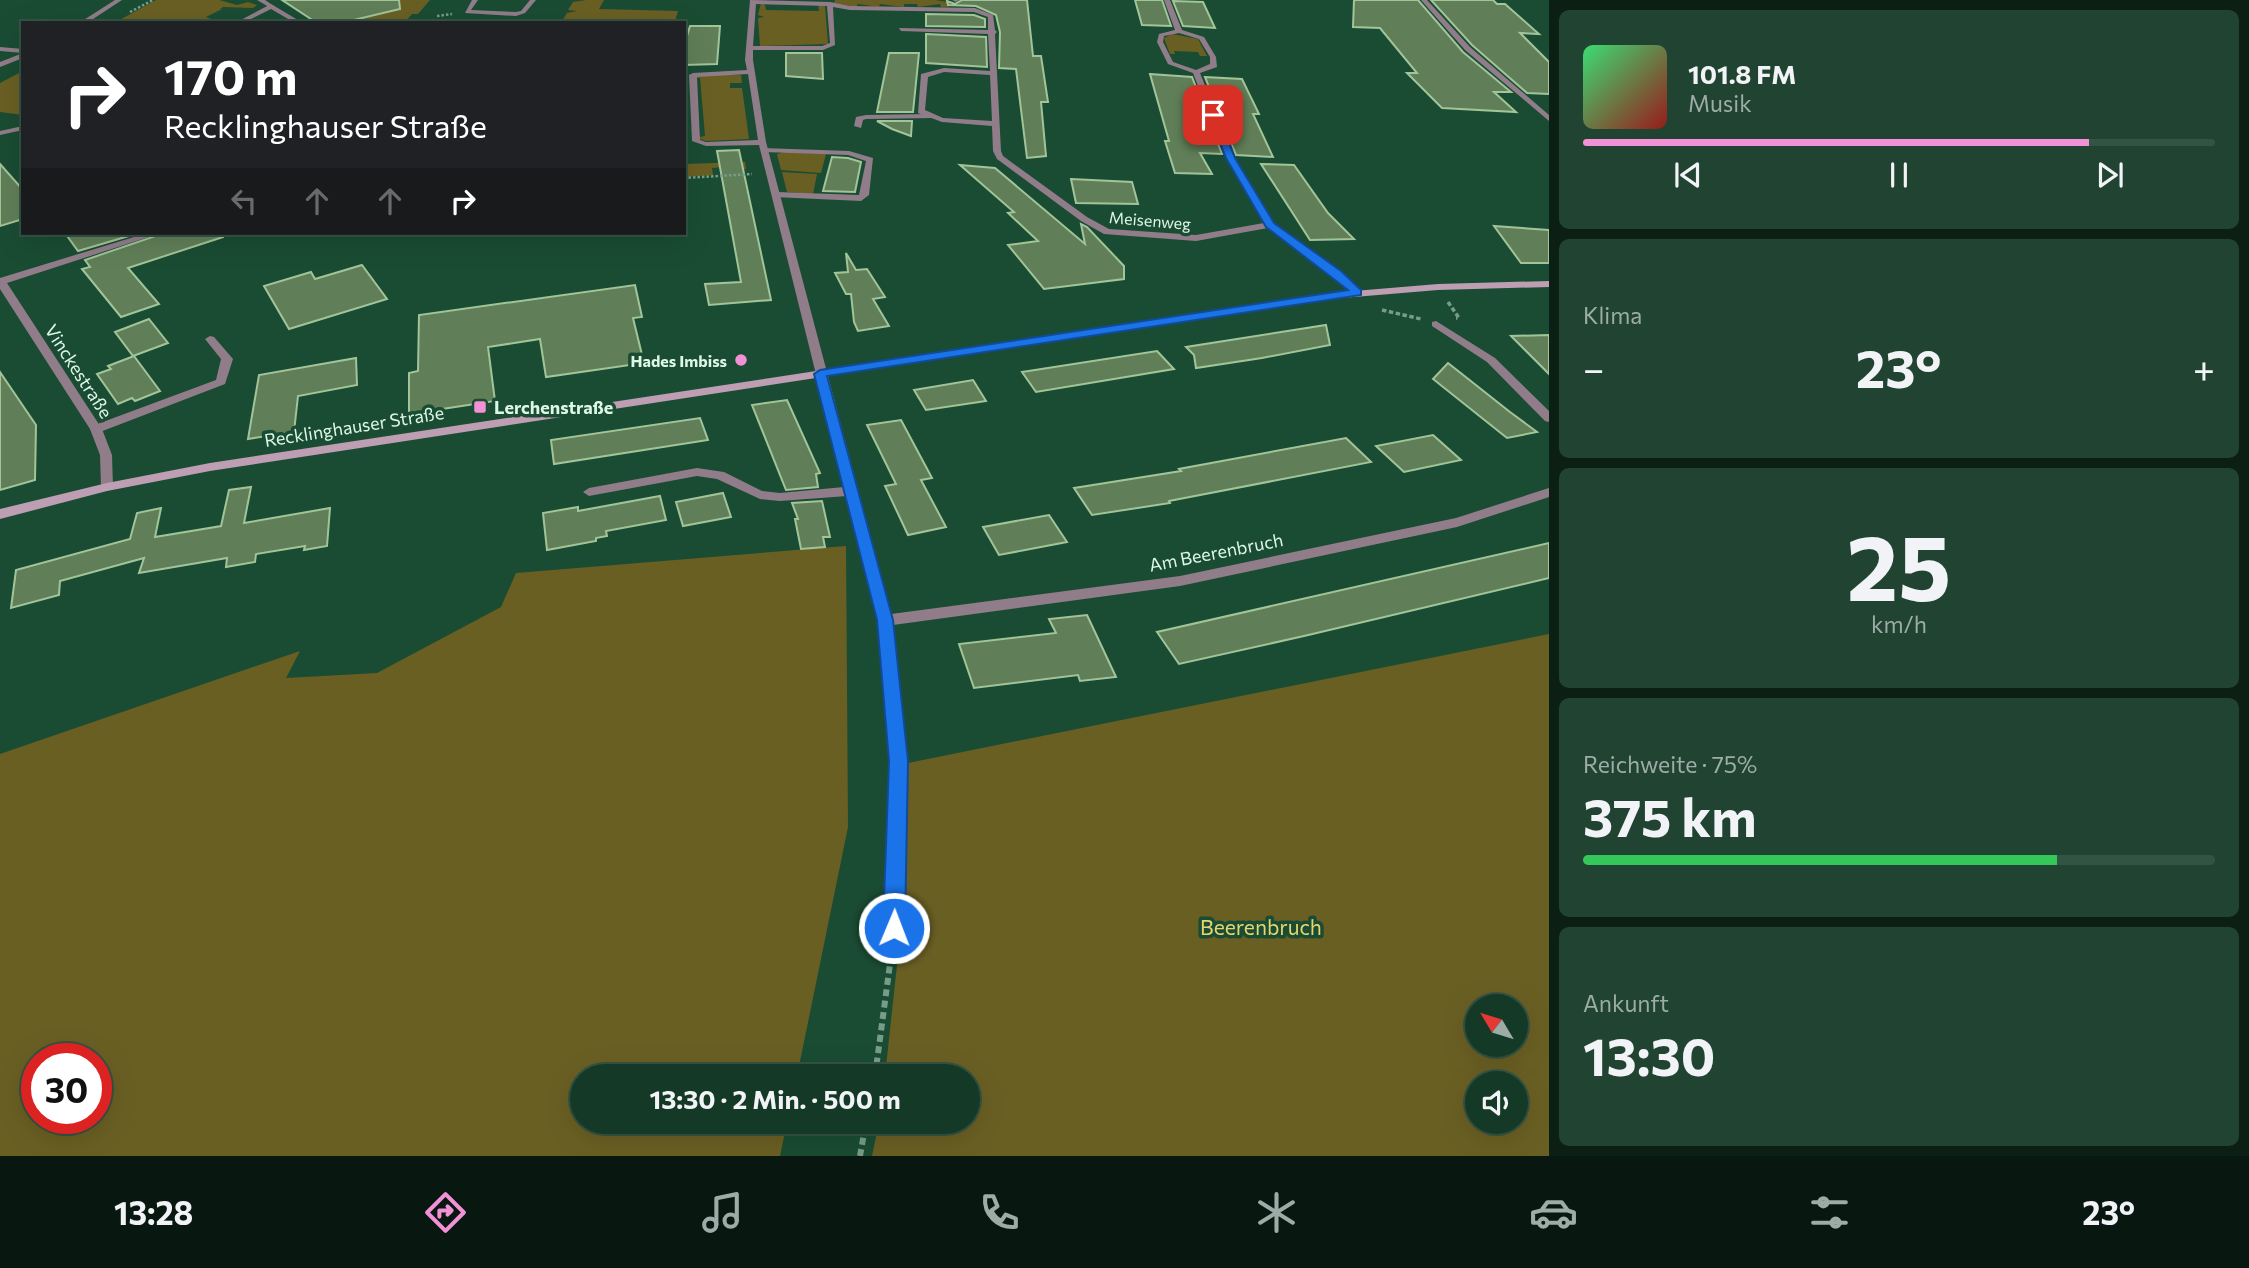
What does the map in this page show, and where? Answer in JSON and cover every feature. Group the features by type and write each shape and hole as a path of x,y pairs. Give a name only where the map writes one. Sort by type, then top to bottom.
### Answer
{"main road":[{"name":"Recklinghauser Straße","path":"0,514 107,487 305,452 1357,293 1438,287 1549,284"}],"street":[{"path":"85,21 119,0"},
{"path":"260,0 297,21"},
{"path":"475,0 467,12 519,13 533,0"},
{"path":"1167,0 1179,31"},
{"path":"1424,0 1438,18 1485,64 1549,119"},
{"path":"894,928 899,761 885,620 763,146 750,72 750,48 753,1 820,2 850,8 975,10 991,16 994,32 901,29"},
{"path":"750,48 832,47 831,5"},
{"path":"242,21 271,6"},
{"path":"1179,31 1202,38 1213,57 1214,65 1196,72 1170,63 1165,55 1161,35 1179,31"},
{"name":"Meisenweg","path":"994,32 997,151 1000,157 1097,228 1121,234 1196,238 1270,225"},
{"path":"0,50 21,53"},
{"path":"0,65 21,54"},
{"path":"995,73 944,70 924,76 920,111 942,120 996,124"},
{"path":"750,72 693,75 696,141 706,144 849,153 870,160 865,194 861,198 777,195"},
{"path":"1196,72 1230,158 1270,225 1337,274 1357,293"},
{"path":"859,126 859,119 866,117 930,116"},
{"path":"0,133 21,128"},
{"path":"0,281 150,235"},
{"name":"Vinckestraße","path":"0,281 96,429 106,455 107,487"},
{"path":"1436,324 1491,360 1549,418"},
{"path":"96,429 221,382 227,359 210,340"},
{"path":"589,492 697,472 720,475 760,495 780,497 851,491"},
{"name":"Am Beerenbruch","path":"885,620 1180,581 1457,522 1549,492"}],"path":[{"path":"686,178 770,173"},
{"path":"1371,312 1381,310 1406,314 1436,324"},
{"path":"877,1064 894,928"},
{"path":"860,1156 864,1134"}],"green space":[{"path":"156,0 219,0 237,5 248,2 257,5 253,8 223,7 206,17 211,19 207,21 118,21"},
{"path":"312,0 430,0 418,14 412,14 406,21 347,21"},
{"path":"604,0 599,9 678,11 675,21 562,21 567,13 577,11 568,10 573,2"},
{"path":"835,0 935,0 947,2 949,7 994,8 941,7 940,4 918,7 917,4 904,4 904,7 880,4 879,7 858,4 856,7 834,3"},
{"path":"761,3 766,10 819,11 818,3 825,6 828,44 760,46 758,18 764,17 758,15"},
{"path":"1172,34 1198,39 1207,56 1200,56 1198,52 1174,51 1175,54 1170,54 1164,38"},
{"path":"21,72 21,115 0,112 0,83"},
{"path":"699,75 741,75 742,83 730,83 730,88 742,88 749,139 700,139 699,137 705,136 700,78 695,78"},
{"path":"777,154 826,154 821,173 781,170"},
{"path":"745,162 746,169 724,171 723,167 712,168 713,175 686,177 686,164"},
{"path":"782,172 817,174 813,194 787,192"},
{"path":"846,546 848,827 799,1064 570,1064 570,1134 785,1134 780,1156 0,1156 0,754 300,651 286,678 377,673 501,607 516,573"},
{"name":"Beerenbruch","path":"1549,634 1549,1156 872,1156 877,1134 980,1134 980,1064 886,1064 901,928 908,763"}],"building":[{"path":"282,0 399,0 400,9 349,21 314,21"},
{"path":"962,0 1027,0 1033,56 1041,56 1048,102 1041,102 1046,156 1027,158 1016,69 999,68 1000,32 996,15 976,6 948,5 947,1 955,4"},
{"path":"1135,0 1162,0 1171,26 1142,25"},
{"path":"1354,0 1418,0 1463,52 1511,92 1494,92 1516,112 1442,108 1407,73 1417,73 1380,28 1353,27"},
{"path":"1431,0 1493,0 1497,4 1505,4 1539,34 1520,33 1549,62 1549,94 1527,93 1472,45"},
{"path":"1173,1 1203,2 1215,28 1183,26"},
{"path":"926,14 974,15 985,19 985,27 926,26"},
{"path":"690,26 720,26 717,64 686,65 686,39"},
{"path":"926,34 986,37 987,67 926,63"},
{"path":"786,53 822,53 823,79 786,76"},
{"path":"889,53 919,53 913,112 877,112"},
{"path":"1150,74 1192,77 1222,154 1200,153 1212,174 1175,173"},
{"path":"1205,77 1242,79 1259,114 1253,114 1273,157 1236,155"},
{"path":"877,121 912,121 911,136 892,129"},
{"path":"739,150 771,300 709,305 705,284 741,282 717,151"},
{"path":"832,157 861,162 855,192 823,191"},
{"path":"0,164 21,188 21,220 0,226"},
{"path":"1261,164 1294,165 1328,213 1354,239 1310,240"},
{"path":"960,165 995,168 1085,244 1081,224 1087,227 1124,266 1124,279 1044,289 1008,245 1038,241 1008,213 1014,212"},
{"path":"1071,179 1132,182 1138,204 1076,203"},
{"path":"1494,226 1549,230 1549,263 1521,263"},
{"path":"66,235 132,235 78,251"},
{"path":"158,235 223,237 128,268 159,304 121,317 82,269 90,267 85,260"},
{"path":"846,253 856,270 867,269 885,297 873,299 889,326 858,331 854,322 851,294 846,294 835,273 848,272"},
{"path":"362,265 387,299 289,329 264,286 311,272 315,279"},
{"path":"635,285 642,317 633,318 644,363 546,377 540,339 488,347 495,401 409,414 409,373 418,371 419,315"},
{"path":"149,319 168,343 133,356 115,332"},
{"path":"1326,325 1330,345 1262,358 1196,368 1194,355 1186,347"},
{"path":"1549,335 1549,374 1511,336"},
{"path":"1157,351 1174,369 1036,392 1022,372"},
{"path":"134,356 160,391 135,401 132,398 118,404 97,374 111,369 108,366"},
{"path":"356,358 357,385 298,396 294,432 248,439 259,375"},
{"path":"1448,363 1537,432 1507,438 1433,379"},
{"path":"0,372 36,425 35,480 0,490"},
{"path":"973,380 986,401 926,410 914,390"},
{"path":"787,400 820,473 816,474 818,487 786,490 752,405"},
{"path":"700,418 708,440 554,464 551,440"},
{"path":"901,420 932,478 921,480 946,527 908,535 885,486 896,484 867,425"},
{"path":"1433,435 1461,460 1404,472 1376,446"},
{"path":"1346,438 1371,462 1169,501 1170,503 1092,515 1074,488 1181,471 1179,469"},
{"path":"251,487 244,523 330,508 327,546 304,550 305,546 256,554 255,562 226,567 227,558 139,573 144,558 60,581 59,595 11,608 16,570 130,539 137,513 161,508 155,537 221,526 229,490"},
{"path":"723,493 731,517 683,526 676,502"},
{"path":"660,496 666,520 606,531 607,536 596,538 596,541 547,550 543,513 578,507 578,511"},
{"path":"822,501 830,537 823,537 825,547 801,549 795,519 798,519 792,503"},
{"path":"1049,515 1067,542 999,555 983,527"},
{"path":"1549,543 1549,578 1304,636 1179,664 1157,632"},
{"path":"1087,615 1116,677 1080,681 1078,675 974,688 959,644 1056,633 1049,619"}],"place":[{"name":"Hades Imbiss","path":"741,360"},
{"name":"Lerchenstraße","path":"480,407"}],"route":[{"path":"894,928 899,761 885,620 820,374 1357,293 1337,274 1270,225 1230,158 1213,115"}]}
